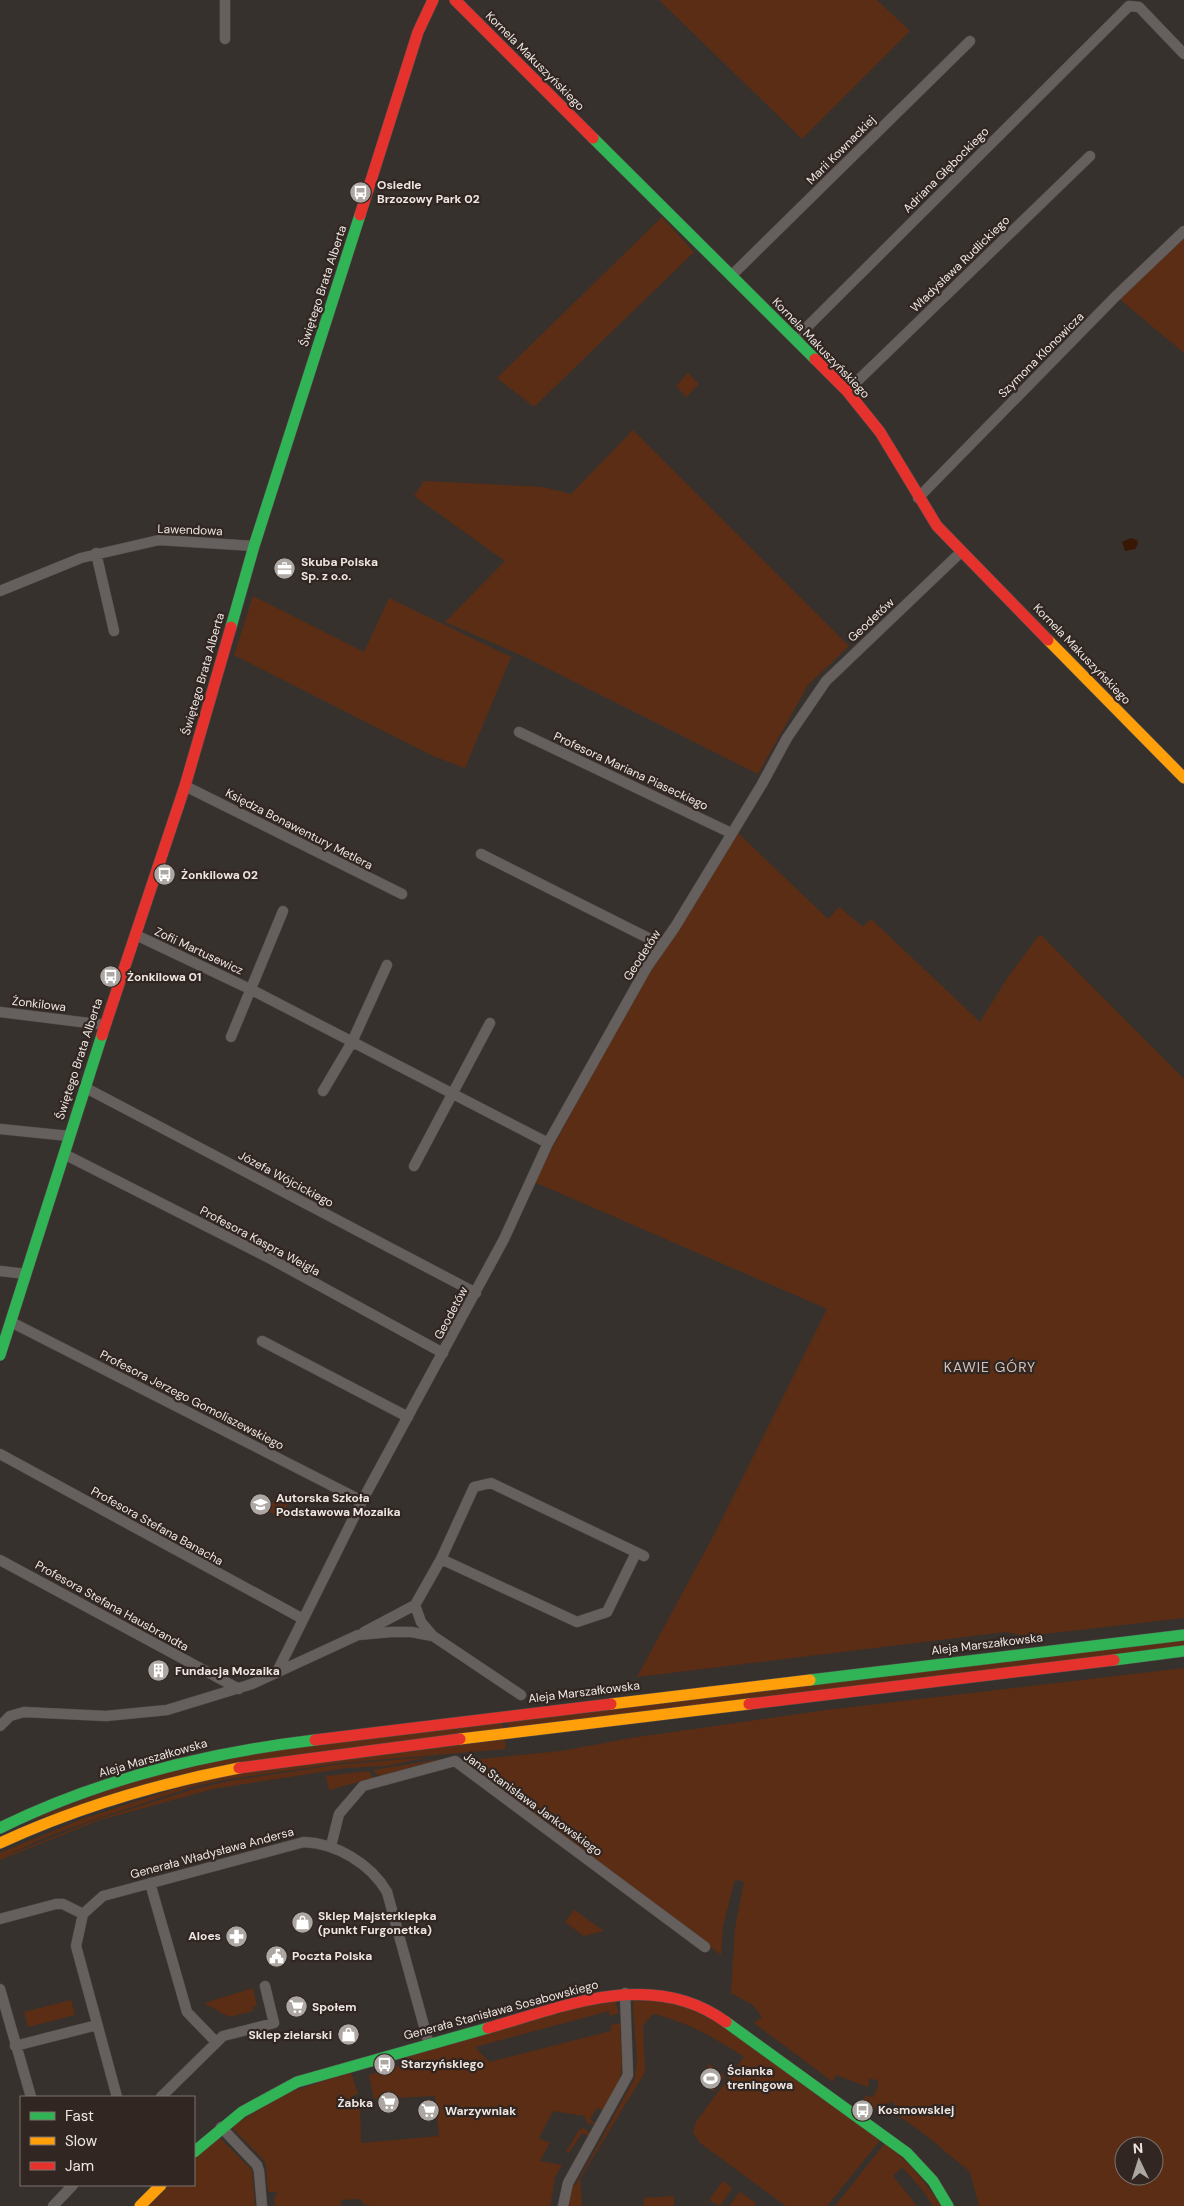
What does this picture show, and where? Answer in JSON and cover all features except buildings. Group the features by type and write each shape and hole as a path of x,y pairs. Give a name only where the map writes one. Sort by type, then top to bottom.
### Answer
{"street":[{"path":"225,0 225,39"},
{"name":"Świętego Brata Alberta","path":"0,1355 84,1087 185,786 254,546 418,32 433,0"},
{"name":"Kornela Makuszyńskiego","path":"455,0 847,391 880,432 918,498 937,526 1184,778"},
{"name":"Adriana Głębockiego","path":"795,338 1129,6 1139,7 1184,54"},
{"name":"Marii Kownackiej","path":"731,276 970,41"},
{"name":"Władysława Rudlickiego","path":"847,391 1090,156"},
{"name":"Szymona Klonowicza","path":"918,498 1110,303 1184,231"},
{"name":"Lawendowa","path":"0,591 96,554 159,540 254,546"},
{"name":"Geodetów","path":"277,1672 362,1501 504,1239 548,1143 629,999 762,784 787,738 826,681 961,552"},
{"path":"96,554 114,631"},
{"name":"Profesora Mariana Piaseckiego","path":"519,732 731,834"},
{"name":"Księdza Bonawentury Metlera","path":"185,786 402,894"},
{"path":"481,854 662,945"},
{"name":"Zofii Martusewicz","path":"231,1037 252,990 282,911"},
{"name":"Zofii Martusewicz","path":"136,935 252,990 548,1143"},
{"path":"323,1092 352,1042 387,965"},
{"name":"Żonkilowa","path":"0,1012 105,1024"},
{"path":"414,1166 450,1094 490,1023"},
{"name":"Józefa Wójcickiego","path":"84,1087 476,1293"},
{"path":"0,1129 69,1136"},
{"name":"Profesora Kaspra Weigla","path":"64,1154 269,1258 443,1353"},
{"path":"0,1271 26,1274"},
{"name":"Profesora Jerzego Gomoliszewskiego","path":"11,1322 362,1501"},
{"path":"262,1341 408,1417"},
{"name":"Profesora Stefana Banacha","path":"0,1454 303,1619"},
{"path":"0,1726 6,1718 19,1713 106,1716 148,1713 180,1707 239,1690 358,1635 415,1605 441,1560 474,1487 492,1483 640,1554 607,1612 577,1622 441,1560"},
{"name":"Profesora Stefana Hausbrandta","path":"0,1560 239,1690"},
{"path":"415,1605 421,1622 433,1636 521,1695"},
{"path":"358,1635 404,1632 433,1636"},
{"name":"Aleja Marszałkowska","path":"0,1828 27,1814 181,1762 262,1746 1184,1635"},
{"path":"0,1843 67,1815 125,1795 203,1774 264,1763 1184,1651"},
{"name":"Jana Stanisława Jankowskiego","path":"331,1846 339,1814 363,1786 454,1761 705,1947"},
{"path":"0,1817 12,1811 27,1814"},
{"name":"Generała Władysława Andersa","path":"83,1914 103,1896 150,1883 304,1842 331,1846 370,1870 382,1882 387,1892 429,2044"},
{"path":"150,1883 187,2012 216,2042"},
{"path":"0,1919 56,1904 63,1904 83,1914 76,1946 117,2096"},
{"path":"162,2096 223,2036 274,2022 265,1986"},
{"path":"0,1989 31,2096"},
{"path":"563,2206 568,2183 628,2075 625,1993"},
{"name":"Generała Stanisława Sosabowskiego","path":"195,2151 221,2127 253,2104 297,2082 598,1997 625,1993 666,1996 700,2007 720,2018 907,2153 933,2180 948,2206"},
{"path":"15,2046 96,2025"},
{"path":"221,2127 257,2165 262,2206"},
{"path":"53,2206 72,2186"},
{"path":"140,2206 160,2186"}],"shaded area":[{"path":"659,0 877,0 910,31 802,139"},
{"path":"662,217 694,252 534,407 497,378"},
{"path":"1184,231 1184,353 1116,296"},
{"path":"688,373 699,384 686,397 676,386"},
{"path":"633,430 849,646 808,685 758,774 523,656 445,622 505,561 414,496 424,481 543,487 571,494"},
{"path":"1131,538 1137,540 1138,544 1135,549 1125,551 1122,542"},
{"path":"253,596 364,652 389,598 511,657 465,768 433,756 234,655"},
{"path":"738,833 828,919 839,907 863,927 871,919 980,1022 1008,977 1040,934 1184,1079 1184,1618 1027,1636 1005,1632 637,1677 715,1533 827,1309 534,1182 630,1004"},
{"path":"276,1496 289,1503 281,1518 268,1511"},
{"path":"1184,1639 1184,1647 508,1728 507,1720"},
{"path":"1184,1668 1184,2206 979,2206 970,2172 927,2136 892,2111 898,2108 891,2101 881,2112 863,2099 866,2096 873,2097 878,2087 878,2080 869,2079 868,2087 836,2075 833,2082 754,2023 762,2017 753,2005 731,1993 735,1928 744,1882 735,1879 723,1926 721,1955 465,1762 561,1751 631,1738 826,1710"},
{"path":"502,1720 503,1728 337,1749 30,1820 132,1781 215,1759"},
{"path":"504,1739 506,1749 341,1763 229,1779 192,1787 46,1837 1,1858 90,1822 194,1789 229,1781 335,1765 429,1757 386,1766 346,1768 213,1789 97,1821 0,1860 0,1853 82,1819 180,1787 226,1775"},
{"path":"441,1759 379,1776 373,1770"},
{"path":"369,1771 373,1778 329,1790 326,1776"},
{"path":"574,1910 604,1931 584,1936 565,1922"},
{"path":"253,1988 257,2006 253,2007 253,2011 229,2017 204,2003"},
{"path":"640,1999 682,2005 718,2023 881,2139 827,2206 786,2206 700,2143 693,2132 696,2122 744,2057 700,2031 677,2021 653,2014 643,2025 645,2072 580,2179 582,2206 567,2206 571,2186 576,2184 635,2078 637,2061 633,2006 634,2000"},
{"path":"71,2000 75,2015 28,2027 24,2012"},
{"path":"615,2001 619,2013 610,2016 609,2011 475,2047 489,2062 611,2031 611,2025 620,2023 622,2062 621,2074 616,2087 618,2088 605,2110 597,2108 590,2119 597,2125 587,2123 585,2116 553,2111 539,2138 550,2143 540,2161 562,2165 555,2177 550,2206 372,2206 363,2204 361,2199 341,2200 341,2206 275,2206 274,2198 278,2192 268,2192 264,2160 231,2127 287,2093 351,2072 358,2094 352,2096 355,2109 360,2105 361,2143 439,2136 435,2096 374,2099 369,2075 401,2065 399,2058 583,2006"},
{"name":"Ścianka treningowa","path":"709,2064 725,2076 714,2092 698,2080"},
{"path":"584,2128 591,2134 590,2137 582,2133 569,2153 566,2152 579,2130"},
{"path":"219,2137 252,2170 255,2206 148,2206 168,2186 195,2186 195,2159"},
{"path":"885,2143 916,2172 941,2206 933,2206 921,2188 902,2167 893,2176 917,2206 835,2206"},
{"path":"723,2181 732,2188 720,2206 709,2200"},
{"path":"740,2192 756,2203 754,2206 729,2206"},
{"path":"674,2196 674,2206 644,2206 644,2198"}],"traffic: fast":[{"path":"593,138 815,359"},
{"path":"231,627 254,546 360,215"},
{"path":"0,1355 102,1035"},
{"path":"810,1680 1184,1635"},
{"path":"1114,1660 1184,1651"},
{"path":"0,1828 76,1795 154,1770 234,1752 315,1740"},
{"path":"726,2022 907,2153 933,2181 948,2206"},
{"path":"195,2151 242,2112 297,2082 488,2028"}],"traffic: slow":[{"path":"1048,640 1184,778"},
{"path":"611,1704 810,1680"},
{"path":"460,1739 749,1704"},
{"path":"0,1843 29,1830 117,1798 208,1774 239,1768"},
{"path":"140,2206 160,2186"}],"traffic: jam":[{"path":"360,215 418,32 433,0"},
{"path":"455,0 593,138"},
{"path":"815,359 847,391 880,432 937,526 1048,640"},
{"path":"102,1035 185,786 231,627"},
{"path":"749,1704 1114,1660"},
{"path":"315,1740 611,1704"},
{"path":"239,1768 460,1739"},
{"path":"488,2028 578,2002 609,1996 639,1994 669,1997 698,2006 726,2022"}],"place":[{"name":"Osiedle Brzozowy Park 02","path":"361,192"},
{"name":"Skuba Polska Sp. z o.o.","path":"285,569"},
{"name":"Żonkilowa 02","path":"165,875"},
{"name":"Żonkilowa 01","path":"111,977"},
{"name":"Autorska Szkoła Podstawowa Mozaika","path":"260,1505"},
{"name":"Fundacja Mozaika","path":"159,1671"},
{"name":"Sklep Majsterklepka (punkt Furgonetka)","path":"302,1923"},
{"name":"Aloes","path":"237,1936"},
{"name":"Poczta Polska","path":"276,1956"},
{"name":"Społem","path":"296,2007"},
{"name":"Sklep zielarski","path":"348,2035"},
{"name":"Starzyńskiego","path":"385,2064"},
{"name":"Ścianka treningowa","path":"711,2078"},
{"name":"Żabka","path":"389,2103"},
{"name":"Kosmowskiej","path":"862,2110"},
{"name":"Warzywniak","path":"429,2111"}],"district":[{"name":"KAWIE GÓRY","path":"990,1367"}]}
